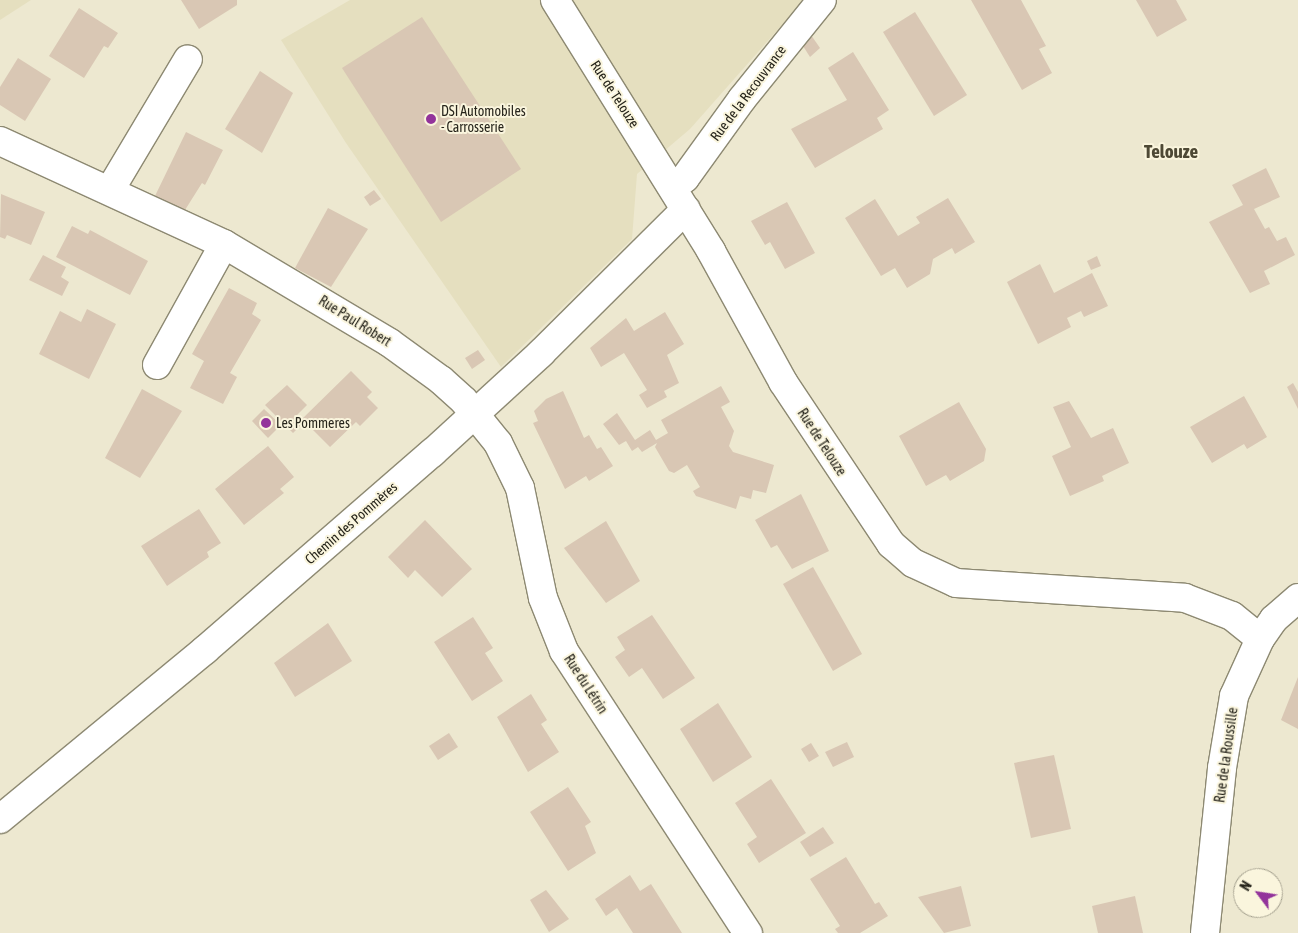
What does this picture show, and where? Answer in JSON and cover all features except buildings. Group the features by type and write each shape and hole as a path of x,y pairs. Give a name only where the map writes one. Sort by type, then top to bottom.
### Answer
{"street":[{"name":"Rue de Telouze","path":"555,0 680,198 783,382 891,544 914,563 956,583 978,588 1185,598 1232,616 1260,639"},
{"name":"Rue de la Recouvrance","path":"680,198 685,178 747,92 822,0"},
{"path":"110,190 188,59"},
{"name":"Rue Paul Robert","path":"0,141 224,244 390,343 441,380 475,414"},
{"name":"Chemin des Pommères","path":"0,819 206,650 475,414 680,198"},
{"path":"156,365 224,244"},
{"name":"Rue du Létrin","path":"475,414 498,443 520,488 543,598 564,651 748,933"},
{"name":"Rue de la Roussille","path":"1206,933 1222,768 1234,696 1260,639 1274,619 1298,598"}],"shaded area":[{"path":"0,0 31,0 0,20"},
{"path":"350,0 804,0 690,129 637,174 632,239 501,367 346,143 281,40"}],"place":[{"name":"DSI Automobiles - Carrosserie","path":"431,119"},
{"name":"Les Pommeres","path":"266,423"}],"district":[{"name":"Telouze","path":"1171,152"}]}
